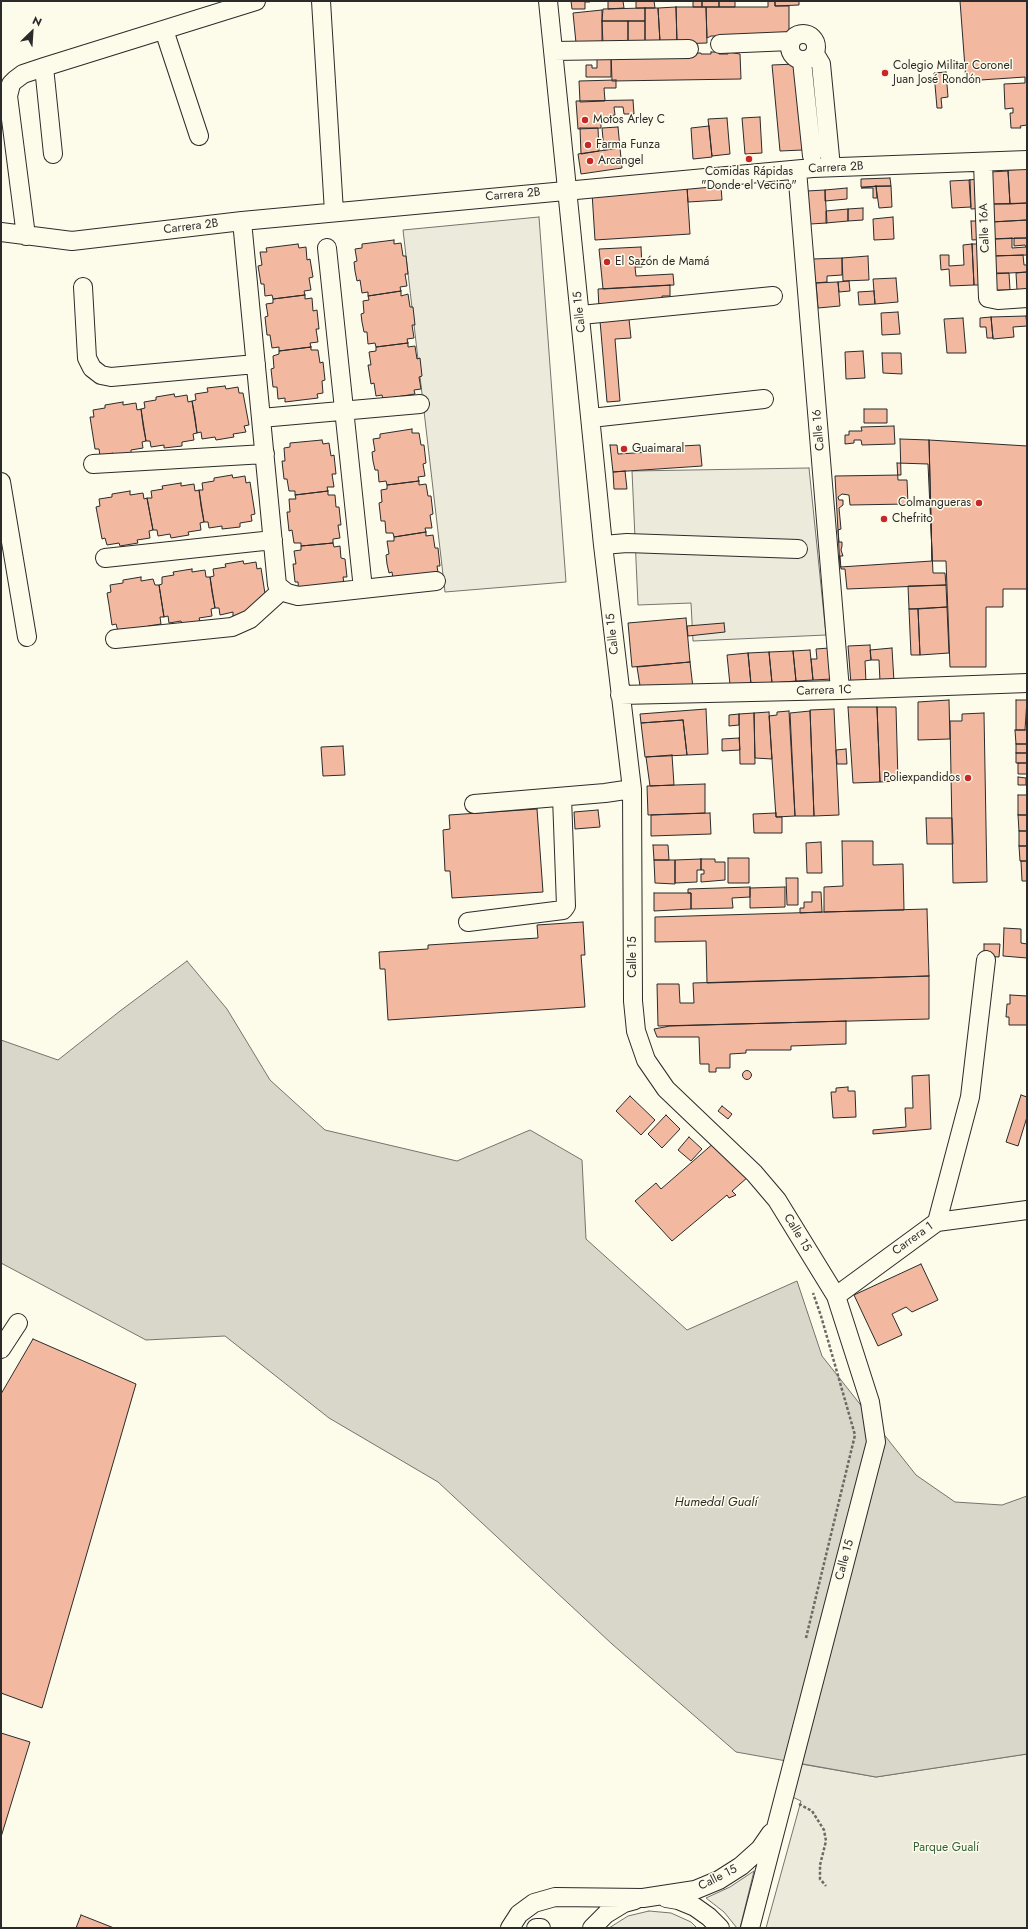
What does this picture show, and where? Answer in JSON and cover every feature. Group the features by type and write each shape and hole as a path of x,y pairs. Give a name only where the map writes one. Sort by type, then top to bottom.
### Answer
{"street":[{"path":"26,236 8,96 12,84 19,77 44,67 256,1"},
{"path":"321,1 334,212"},
{"name":"Calle 15","path":"548,1 581,315 603,545 632,789 634,1001 636,1031 646,1060 666,1089 754,1173 777,1200 836,1296 870,1402 876,1442 750,1928"},
{"path":"164,30 199,136"},
{"path":"720,44 791,41 789,46 792,56 808,57 821,64 831,167"},
{"path":"553,51 689,49"},
{"path":"808,57 812,156"},
{"path":"44,67 53,154"},
{"name":"Carrera 2B","path":"1,232 72,241 334,212 831,167 983,163 1027,160"},
{"name":"Calle 16A","path":"983,163 988,298 1027,298"},
{"name":"Calle 16","path":"797,170 840,690"},
{"path":"242,221 278,585 282,590 298,596 436,581"},
{"path":"327,248 363,589"},
{"path":"82,287 87,358 92,368 101,375 111,377 256,364"},
{"path":"581,315 773,296"},
{"path":"591,418 764,399"},
{"path":"262,418 420,404"},
{"path":"94,464 265,454"},
{"path":"1,482 27,637"},
{"path":"105,558 273,540"},
{"path":"603,545 627,543 798,549"},
{"path":"115,639 232,627 254,616 282,590"},
{"name":"Carrera 1C","path":"620,695 840,690 1027,683"},
{"path":"474,804 632,789"},
{"path":"468,922 563,910 566,906 562,796"},
{"path":"937,1222 970,1097 986,960"},
{"name":"Carrera 1","path":"836,1296 937,1222 1027,1210"},
{"path":"1,1349 18,1322"},
{"name":"Calle 15","path":"643,1898 695,1890 719,1880 741,1866 760,1848 777,1824"},
{"path":"510,1928 519,1914 534,1903 555,1897 661,1897 678,1900 695,1906 720,1928"},
{"path":"592,1928 606,1914 624,1904 643,1898"},
{"path":"536,1928 541,1928"}],"path":[{"path":"804,1644 855,1435"},
{"path":"793,1800 812,1811 824,1830 826,1841 820,1865 820,1878 826,1886"}],"green space":[{"path":"539,217 566,582 445,592 403,230"},
{"name":"Parque Gualí","path":"1027,1754 1027,1928 766,1928 801,1801 784,1793 801,1764 876,1777"},
{"path":"754,1871 740,1928 737,1928 724,1912 706,1898 730,1887"},
{"path":"649,1911 671,1913 691,1922 697,1928 609,1928 628,1916"}],"shaded area":[{"path":"809,468 826,635 693,641 691,603 638,605 632,471"}],"water":[{"name":"Humedal Gualí","path":"187,961 227,1009 270,1080 325,1130 457,1161 530,1130 582,1160 586,1239 687,1330 797,1281 822,1356 916,1475 955,1502 1002,1505 1027,1496 1027,1754 876,1777 736,1752 612,1644 438,1482 329,1418 225,1336 146,1340 1,1263 1,1040 58,1060"}],"building":[{"path":"571,1 590,2 585,2 585,9 572,9"},
{"path":"608,1 623,1 624,8 608,9"},
{"path":"636,1 654,1 655,8 636,8"},
{"path":"693,1 702,1 702,7 693,7"},
{"path":"702,1 719,1 719,7 702,7"},
{"path":"719,1 735,1 735,7 719,7"},
{"path":"768,1 775,1 775,6 789,6 789,36 711,36 707,38 706,7 768,7"},
{"path":"775,1 799,1 799,5 775,6"},
{"path":"960,1 1027,1 1027,125 1020,126 1021,128 1011,128 1010,113 1013,113 1013,108 1005,109 1004,84 1025,83 1025,77 966,81"},
{"path":"676,7 677,42 660,42 658,8"},
{"path":"676,7 706,7 707,43 677,44"},
{"path":"645,8 645,21 602,21 603,9"},
{"path":"645,8 658,8 660,42 645,42"},
{"path":"602,10 602,43 576,43 573,13"},
{"path":"602,21 628,21 628,43 603,44"},
{"path":"628,21 645,21 645,43 628,43"},
{"path":"711,52 718,52 719,54 728,54 728,52 740,54 741,79 612,81 611,54 711,54"},
{"path":"597,53 611,53 611,77 586,77 586,65 592,65 592,68 597,68"},
{"path":"796,64 803,150 780,151 772,65"},
{"path":"946,72 948,97 941,98 942,108 937,108 934,73"},
{"path":"616,80 616,88 604,88 605,101 580,102 579,81"},
{"path":"633,100 634,114 624,114 623,107 614,107 615,115 609,116 609,122 601,122 601,128 578,129 576,101"},
{"path":"760,117 762,153 745,154 742,118"},
{"path":"727,118 730,154 712,156 708,119"},
{"path":"709,126 712,157 693,159 691,128"},
{"path":"618,127 620,148 604,150 602,128"},
{"path":"580,128 598,128 599,151 581,154"},
{"path":"620,148 622,168 581,174 578,154"},
{"path":"1027,169 1027,203 1010,204 1008,170"},
{"path":"1008,171 1010,204 991,204 990,172"},
{"path":"890,178 891,186 861,187 861,179"},
{"path":"986,178 987,208 971,209 969,180"},
{"path":"970,180 971,207 952,208 950,181"},
{"path":"721,186 722,200 688,202 687,187"},
{"path":"876,186 891,186 892,207 879,208"},
{"path":"876,186 877,198 873,198 873,188 861,188"},
{"path":"687,187 690,234 595,240 592,193"},
{"path":"847,188 847,199 825,201 825,190"},
{"path":"825,190 827,223 810,224 807,191"},
{"path":"1027,203 1027,220 992,222 991,204"},
{"path":"863,208 863,220 848,221 848,209"},
{"path":"848,209 848,221 826,223 826,211"},
{"path":"893,217 894,239 874,240 873,219"},
{"path":"1027,220 1027,238 994,239 991,222"},
{"path":"971,221 987,221 988,239 972,240"},
{"path":"1012,238 1012,248 1026,247 1025,245 1014,246 1014,238 1027,238 1027,255 994,256 993,239"},
{"path":"394,240 394,244 401,243 403,256 406,256 408,274 405,274 407,286 400,287 401,291 368,296 368,292 362,293 360,280 357,281 355,271 354,262 357,261 355,249 362,248 362,244"},
{"path":"298,244 299,248 306,247 307,260 310,259 313,277 309,278 311,290 304,291 305,295 273,299 272,295 265,296 264,284 261,284 258,266 262,265 260,252 267,252 266,248"},
{"path":"972,244 974,285 950,286 949,269 941,270 940,255 949,255 949,266 964,265 963,245"},
{"path":"972,244 981,244 991,285 974,285"},
{"path":"641,247 642,267 635,267 636,276 673,274 674,285 603,289 599,249"},
{"path":"1023,255 1024,265 1027,265 1027,272 992,274 992,256"},
{"path":"868,256 869,280 843,281 842,258"},
{"path":"842,258 842,275 827,276 827,282 815,283 812,259"},
{"path":"1027,272 1027,289 1017,290 1016,273"},
{"path":"994,273 1009,273 1010,290 995,290"},
{"path":"896,278 898,302 875,304 873,279"},
{"path":"849,281 850,291 839,292 838,282"},
{"path":"838,282 840,306 818,308 816,283"},
{"path":"670,285 670,296 662,296 663,304 599,308 598,289"},
{"path":"401,291 401,296 408,294 410,307 413,307 415,325 412,325 414,338 407,339 408,343 376,347 375,343 368,344 367,332 364,332 361,314 364,313 363,301 369,300 368,296"},
{"path":"874,291 875,304 859,305 858,292"},
{"path":"305,295 305,299 312,298 313,311 317,310 319,329 316,329 318,342 310,343 311,347 279,351 279,347 272,348 270,335 267,335 265,317 268,316 266,304 273,303 273,299"},
{"path":"898,312 900,334 882,335 881,313"},
{"path":"1026,316 1027,326 1013,327 1014,337 993,339 991,317"},
{"path":"991,317 993,338 987,338 986,327 980,327 980,318"},
{"path":"963,318 966,353 947,353 944,319"},
{"path":"629,319 631,338 615,339 620,401 607,402 600,321"},
{"path":"408,343 408,347 415,346 417,359 420,358 422,376 419,377 421,389 414,390 415,394 383,399 382,395 376,396 374,383 371,384 368,365 371,365 369,352 376,351 376,347"},
{"path":"311,347 311,350 318,350 320,363 323,362 325,380 322,381 323,393 317,394 318,398 285,402 285,398 278,399 277,387 273,387 271,369 274,368 273,356 279,354 279,351"},
{"path":"863,351 865,378 846,379 845,352"},
{"path":"882,353 901,353 902,374 883,373"},
{"path":"225,386 226,389 238,387 239,393 243,393 249,425 244,426 246,432 233,434 234,437 216,440 215,437 202,439 201,432 197,433 192,401 196,400 195,394 208,392 207,388"},
{"path":"174,394 175,397 187,395 188,402 192,401 197,433 193,434 194,440 182,442 182,446 164,448 164,445 151,447 150,441 146,441 143,425 141,409 145,408 144,402 156,400 156,397"},
{"path":"123,402 123,405 136,403 137,410 141,409 146,441 142,442 143,448 131,450 131,454 113,457 113,453 100,456 99,449 95,449 90,417 94,417 93,410 105,408 105,405"},
{"path":"864,409 887,409 887,423 864,423"},
{"path":"894,426 895,444 862,445 861,440 854,440 854,443 845,444 845,435 849,435 849,431 862,431 861,427"},
{"path":"412,429 412,433 419,433 421,445 424,445 426,463 423,464 425,476 418,477 419,481 387,485 386,481 379,482 378,470 375,470 373,461 372,452 375,451 373,439 380,438 380,434"},
{"name":"Chefrito","path":"900,439 929,440 932,561 840,567 835,476 901,475"},
{"path":"322,440 323,444 329,443 331,456 334,455 336,474 332,474 334,487 327,487 328,491 295,495 295,491 289,491 287,479 284,479 282,461 285,461 284,448 290,447 290,443"},
{"name":"Colmangueras","path":"929,440 1027,446 1027,589 1003,589 1003,607 986,607 986,667 950,667 946,561 932,561"},
{"path":"610,445 617,445 618,454 682,450 681,446 700,445 702,466 613,472"},
{"name":"Chefrito","path":"897,463 928,464 933,573 945,573 946,585 847,589 845,569 841,569 840,556 843,556 841,550 842,542 839,542 838,530 841,529 839,508 843,505 843,500 839,500 838,497 842,494 849,495 850,505 908,504 907,480 898,480"},
{"path":"625,471 627,489 614,489 613,472"},
{"path":"232,475 233,478 245,476 246,483 250,482 255,514 251,515 252,521 240,523 240,527 222,529 222,526 209,528 208,522 204,522 201,506 199,490 203,490 202,483 214,481 214,478"},
{"path":"419,481 419,485 426,484 428,496 431,496 433,514 430,515 432,528 425,528 426,532 394,537 393,533 386,533 385,521 381,521 379,503 382,502 381,490 387,489 387,485"},
{"path":"181,483 181,486 194,484 195,491 199,490 204,522 200,523 201,530 188,532 189,535 171,538 170,534 158,536 157,530 153,530 147,498 152,498 151,491 163,489 162,486"},
{"path":"130,491 130,495 143,493 144,499 147,498 153,530 149,531 150,538 137,540 138,543 120,546 119,543 107,545 105,538 102,539 96,507 100,506 99,499 112,497 112,494"},
{"path":"328,491 328,495 335,495 336,507 339,507 341,525 338,525 340,538 333,539 333,543 301,546 301,543 294,543 292,530 289,531 287,512 290,512 289,499 296,499 295,495"},
{"path":"426,532 426,536 433,535 435,548 438,548 440,566 437,566 439,579 394,585 392,572 389,573 387,564 386,555 389,554 387,541 394,541 394,537"},
{"path":"333,543 334,547 340,546 341,558 345,559 347,577 343,577 345,590 299,595 298,582 295,582 293,564 296,564 294,551 301,550 301,546"},
{"path":"243,561 244,564 256,562 257,569 261,568 266,600 251,613 233,616 233,612 220,615 219,608 215,608 212,592 210,577 214,576 213,569 226,567 225,564"},
{"path":"192,569 192,572 205,570 206,577 210,577 215,608 211,609 212,616 199,618 200,621 182,624 181,621 169,623 168,616 164,617 159,585 162,584 162,577 174,575 173,572"},
{"path":"141,577 141,581 153,579 155,585 159,585 164,617 160,617 161,624 148,626 149,629 118,631 116,624 112,625 107,593 111,592 110,585 123,583 123,580"},
{"path":"946,585 947,607 909,609 908,586"},
{"path":"947,607 949,653 920,655 918,609"},
{"path":"909,609 918,609 920,655 911,655"},
{"path":"686,618 690,662 632,667 628,623"},
{"path":"724,623 725,632 688,636 687,626"},
{"path":"870,645 871,660 865,661 866,683 851,684 848,646"},
{"path":"829,648 832,679 813,680 811,659 817,659 816,649"},
{"path":"892,648 894,682 880,682 879,660 871,660 870,650"},
{"path":"810,650 813,680 796,681 793,651"},
{"path":"793,651 796,681 772,683 769,652"},
{"path":"769,652 772,683 751,684 748,653"},
{"path":"748,653 751,684 730,685 727,655"},
{"path":"690,662 693,688 641,692 637,667"},
{"path":"949,700 950,739 918,740 918,702"},
{"path":"1016,700 1027,700 1025,730 1016,730"},
{"path":"848,707 877,707 880,782 853,783"},
{"path":"877,707 896,707 898,781 880,782"},
{"path":"706,709 708,754 687,755 683,720 641,723 640,714"},
{"path":"834,709 839,815 814,816 810,710"},
{"path":"789,711 795,816 776,817 769,716 777,715 777,712"},
{"path":"810,711 814,816 795,816 790,713"},
{"path":"769,712 772,759 755,758 754,713"},
{"path":"754,713 755,764 740,764 739,714"},
{"name":"Poliexpandidos","path":"984,713 987,882 953,883 950,721 962,721 962,714"},
{"path":"739,714 739,725 729,726 729,715"},
{"path":"683,720 687,755 645,757 641,723"},
{"path":"1015,730 1027,730 1027,744 1016,744"},
{"path":"739,738 740,750 722,751 722,739"},
{"path":"1016,744 1027,744 1027,753 1016,753"},
{"path":"343,746 345,775 323,776 321,747"},
{"path":"846,749 847,764 837,764 836,750"},
{"path":"1016,753 1027,753 1027,763 1016,763"},
{"path":"672,755 674,785 650,786 646,757"},
{"path":"1018,763 1027,763 1027,774 1018,774"},
{"path":"1018,777 1026,778 1026,785 1018,785"},
{"path":"705,784 705,813 648,815 647,786"},
{"path":"1018,795 1027,795 1027,815 1018,815"},
{"path":"537,809 543,892 452,898 450,871 445,871 443,830 450,829 449,815"},
{"path":"598,810 600,827 575,829 574,812"},
{"path":"710,813 711,834 651,836 651,815"},
{"path":"776,813 776,817 782,817 782,833 754,833 753,814"},
{"path":"1018,815 1027,815 1027,831 1019,831"},
{"path":"926,818 952,818 953,844 927,844"},
{"path":"1019,831 1027,831 1027,846 1019,846"},
{"path":"842,841 873,841 873,865 903,864 904,910 824,912 824,887 843,886"},
{"path":"821,842 822,873 807,873 806,843"},
{"path":"653,845 668,845 669,860 654,860"},
{"path":"1019,846 1027,846 1027,861 1020,861"},
{"path":"728,858 749,858 749,883 728,883"},
{"path":"701,859 701,870 697,870 697,882 675,883 675,860"},
{"path":"701,859 715,859 715,862 725,862 725,880 701,882 701,874 704,874 704,870 701,870"},
{"path":"654,860 675,860 675,884 655,883"},
{"path":"1021,861 1027,861 1027,881 1022,881"},
{"path":"786,878 798,878 798,905 787,905"},
{"path":"750,887 750,897 732,898 733,908 691,909 691,893 688,893 688,889"},
{"path":"785,887 785,907 750,908 750,888"},
{"path":"812,892 821,892 822,912 800,913 800,908 804,908 804,902 812,902"},
{"path":"654,893 691,893 691,909 654,911"},
{"path":"927,909 929,976 707,983 706,941 655,942 655,917"},
{"path":"583,922 585,955 581,955 585,1007 388,1020 385,969 380,969 379,952 428,949 428,945 538,938 537,925"},
{"path":"1004,928 1021,929 1021,943 1027,944 1027,958 1003,956"},
{"path":"984,944 1000,944 999,957 984,956"},
{"path":"929,976 929,1019 658,1026 657,984 679,984 680,1003 694,1003 693,983"},
{"path":"1010,995 1027,996 1027,1025 1009,1025 1009,1017 1006,1017 1007,1004 1010,1004"},
{"path":"846,1021 846,1044 791,1046 791,1050 746,1050 746,1053 730,1054 730,1068 716,1068 716,1072 709,1072 709,1064 700,1064 699,1037 657,1037 654,1029 670,1026"},
{"path":"745,1071 749,1071 751,1075 749,1079 745,1079 743,1077 743,1073"},
{"path":"929,1075 931,1129 873,1134 873,1130 906,1127 905,1108 913,1108 912,1076"},
{"path":"848,1087 848,1091 855,1091 856,1117 833,1118 831,1092 836,1092 836,1088"},
{"path":"1021,1095 1027,1097 1027,1117 1018,1146 1006,1142"},
{"path":"630,1096 655,1120 641,1135 616,1111"},
{"path":"722,1106 732,1114 728,1119 718,1111"},
{"path":"666,1115 680,1129 662,1148 648,1134"},
{"path":"689,1137 702,1149 691,1161 678,1150"},
{"path":"715,1142 748,1177 732,1191 736,1195 729,1198 727,1195 672,1241 635,1201 656,1183 661,1189"},
{"path":"921,1264 938,1300 912,1312 906,1307 892,1314 902,1335 878,1346 854,1295"},
{"path":"33,1339 136,1384 42,1708 1,1693 1,1394"},
{"path":"1,1733 30,1742 1,1837"},
{"path":"81,1915 114,1928 76,1928"}],"place":[{"name":"Colegio Militar Coronel Juan José Rondón","path":"885,73"},
{"name":"Motos Arley C","path":"585,120"},
{"name":"Farma Funza","path":"588,145"},
{"name":"Comidas Rápidas \"Donde el Vecino\"","path":"749,159"},
{"name":"Arcangel","path":"590,161"},
{"name":"El Sazón de Mamá","path":"607,262"},
{"name":"Guaimaral","path":"624,449"},
{"name":"Colmangueras","path":"979,503"},
{"name":"Chefrito","path":"884,519"},
{"name":"Poliexpandidos","path":"968,778"}]}
